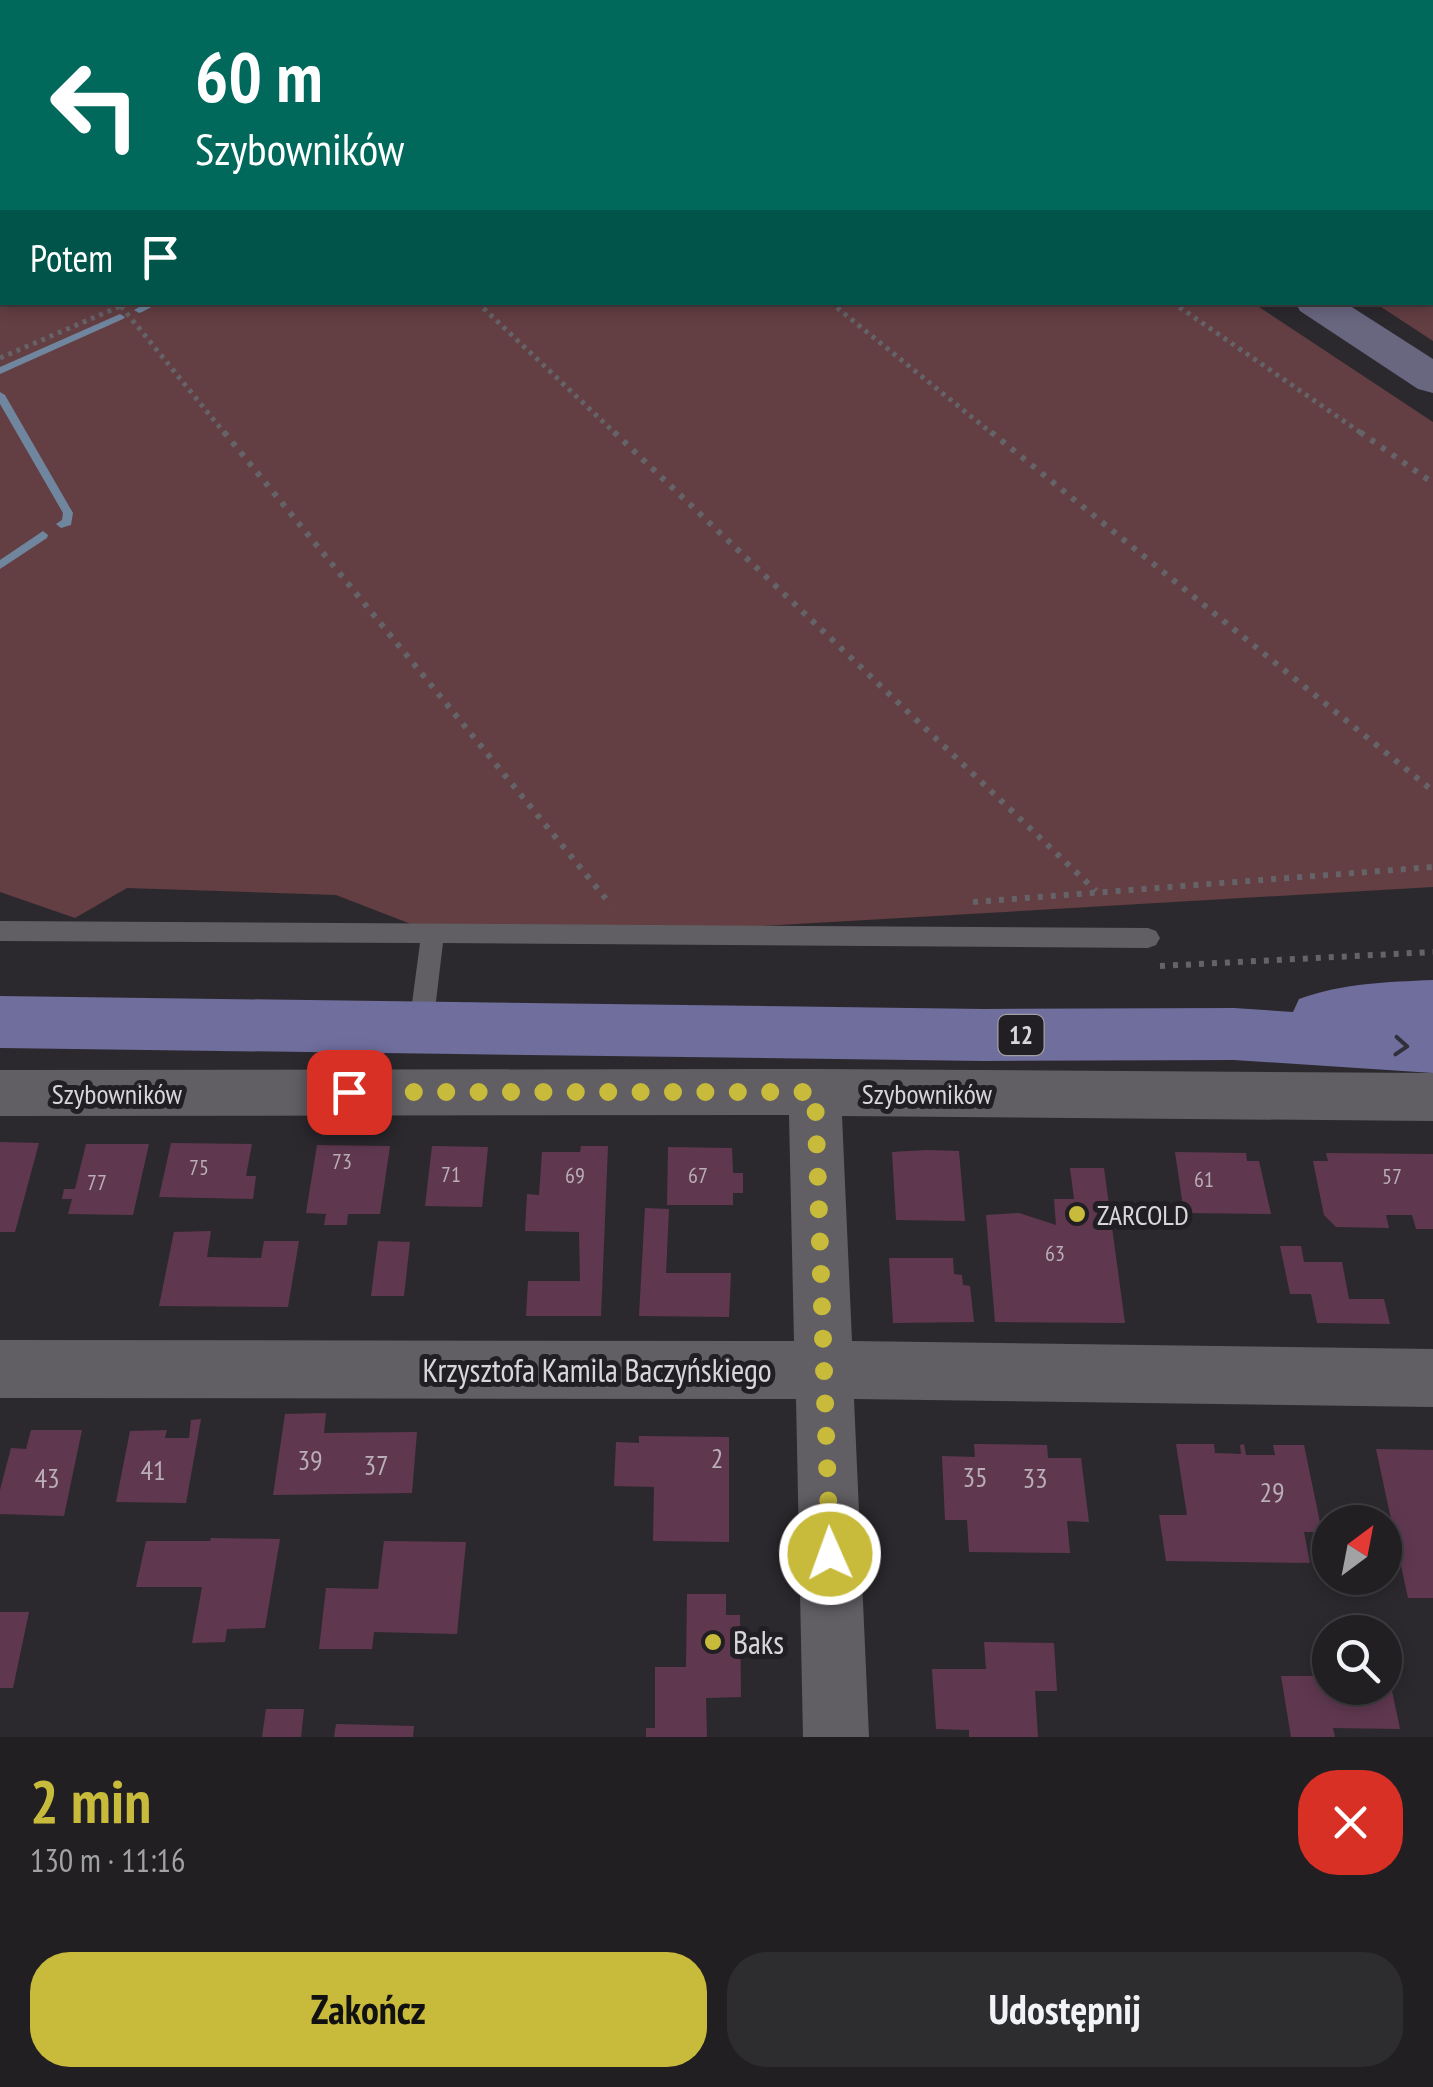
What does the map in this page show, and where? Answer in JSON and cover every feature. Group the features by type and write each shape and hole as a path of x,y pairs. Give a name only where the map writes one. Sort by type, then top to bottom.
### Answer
{"main road":[{"name":"Szybowników","path":"1234,1034 1366,1008 1433,1005"},
{"name":"Szybowników","path":"0,1022 984,1035 1234,1034 1433,1048"}],"street":[{"path":"1321,305 1433,379"},
{"path":"815,1092 836,1737"},
{"name":"Szybowników","path":"0,1093 815,1092 1433,1097"},
{"name":"Krzysztofa Kamila Baczyńskiego","path":"0,1369 823,1370 1433,1378"}],"lane":[{"path":"0,931 1148,938"},
{"path":"421,1026 433,934"}],"path":[{"path":"479,305 1097,892"},
{"path":"834,305 1433,791"},
{"path":"1176,305 1433,483"},
{"path":"0,358 121,306 619,914"},
{"path":"963,903 1433,867"}],"shaded area":[{"path":"0,305 1256,305 1433,422 1433,887 746,927 429,931 336,895 127,888 75,918 0,892"},
{"path":"1378,305 1433,305 1433,341"}],"building":[{"path":"0,1142 39,1143 15,1232 0,1232"},
{"path":"171,1143 252,1144 246,1176 256,1176 253,1199 159,1197"},
{"path":"86,1144 149,1144 133,1215 68,1214 72,1199 62,1199 64,1189 75,1189"},
{"path":"317,1145 390,1146 380,1214 348,1214 347,1225 324,1225 326,1214 306,1213"},
{"path":"432,1146 488,1147 482,1207 425,1206"},
{"path":"581,1146 608,1146 601,1316 526,1316 528,1281 580,1281 579,1232 525,1231 527,1194 539,1195 542,1152 580,1152"},
{"path":"668,1147 732,1148 733,1173 743,1173 743,1193 733,1193 733,1205 667,1205"},
{"path":"959,1151 965,1221 896,1220 892,1152"},
{"path":"1175,1152 1246,1153 1247,1161 1259,1161 1271,1214 1184,1213"},
{"path":"1326,1153 1433,1154 1433,1229 1416,1229 1412,1215 1386,1215 1389,1228 1336,1227 1324,1215 1313,1161 1328,1161"},
{"path":"1070,1168 1104,1168 1125,1323 995,1322 986,1215 1019,1213 1056,1225 1054,1199 1074,1199"},
{"path":"645,1208 669,1209 666,1273 731,1273 729,1317 639,1316"},
{"path":"211,1231 207,1257 261,1258 264,1241 299,1241 288,1307 159,1306 174,1232"},
{"path":"378,1241 410,1242 404,1296 371,1296"},
{"path":"1280,1246 1301,1246 1304,1262 1342,1262 1349,1299 1384,1299 1390,1324 1317,1323 1311,1294 1290,1294"},
{"path":"889,1258 953,1258 954,1274 962,1275 963,1285 970,1286 974,1322 893,1323"},
{"path":"326,1413 324,1433 417,1432 412,1493 273,1495 285,1414"},
{"path":"201,1419 186,1503 116,1502 130,1431 167,1430 165,1438 189,1438 191,1420"},
{"path":"31,1430 82,1430 64,1516 0,1514 0,1490 11,1448 26,1449"},
{"path":"639,1436 729,1437 729,1542 653,1541 654,1487 614,1486 616,1442 639,1443"},
{"path":"974,1444 1047,1445 1048,1458 1081,1458 1089,1522 1067,1521 1070,1553 969,1552 967,1520 945,1520 942,1456 975,1457"},
{"path":"1176,1444 1214,1444 1215,1453 1241,1454 1240,1445 1244,1444 1246,1455 1275,1455 1273,1445 1304,1445 1316,1505 1312,1505 1312,1532 1304,1532 1310,1563 1166,1561 1159,1515 1187,1515"},
{"path":"1376,1449 1433,1450 1433,1598 1408,1598 1402,1570 1402,1505 1388,1505"},
{"path":"280,1539 265,1628 227,1629 225,1642 192,1643 202,1587 136,1587 146,1541"},
{"path":"384,1541 466,1542 457,1634 374,1632 372,1649 319,1649 326,1588 378,1589"},
{"name":"Baks","path":"687,1594 726,1594 726,1615 740,1615 741,1697 706,1698 707,1737 646,1737 646,1728 655,1728 655,1667 686,1667"},
{"path":"0,1612 29,1612 13,1688 0,1688"},
{"path":"984,1642 1054,1643 1057,1691 1035,1691 1038,1737 969,1737 969,1730 936,1729 932,1669 986,1669"},
{"path":"1281,1676 1312,1676 1312,1705 1395,1705 1400,1729 1333,1728 1335,1737 1291,1737"},
{"path":"266,1709 304,1709 301,1737 262,1737"},
{"path":"336,1724 414,1726 413,1737 334,1737"}],"waterway":[{"path":"139,310 150,305"},
{"path":"0,371 120,317"},
{"path":"0,395 68,513 67,522 61,524"},
{"path":"0,565 43,535"}],"place":[{"name":"ZARCOLD","path":"1077,1214"},
{"name":"Baks","path":"713,1642"}],"route":[{"path":"349,1092 815,1092 830,1554"}]}
